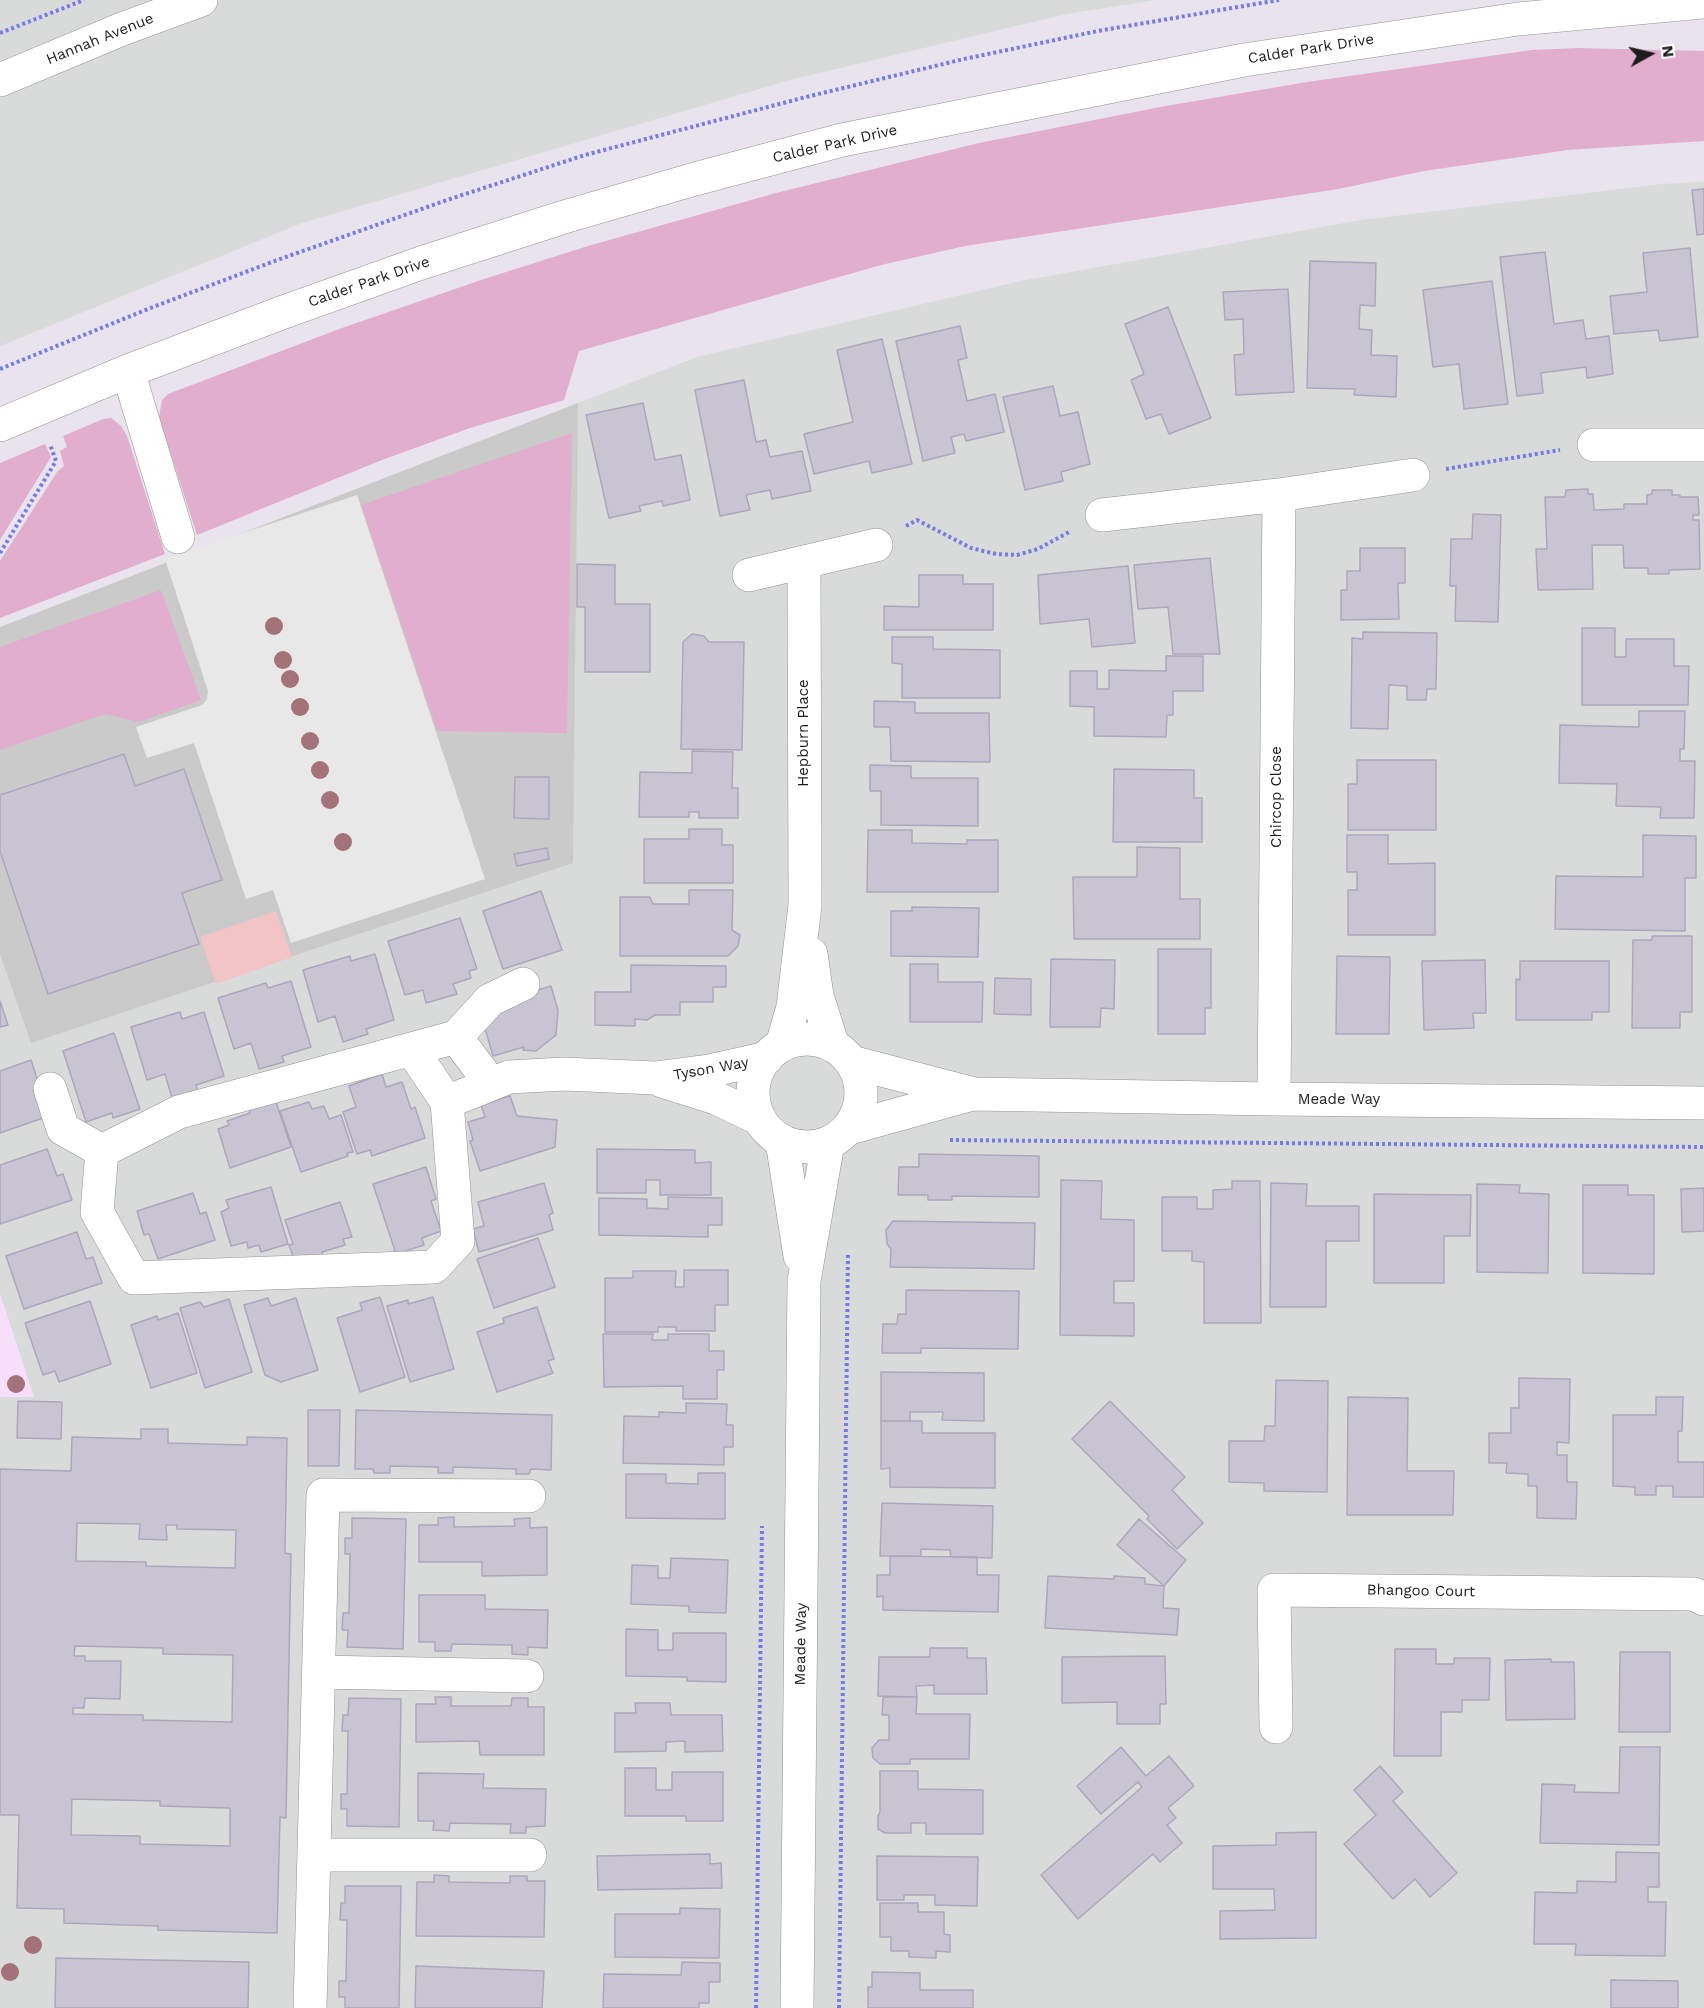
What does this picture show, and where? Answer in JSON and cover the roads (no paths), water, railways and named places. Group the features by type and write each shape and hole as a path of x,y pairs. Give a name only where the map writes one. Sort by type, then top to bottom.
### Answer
{"street":[{"name":"Hannah Avenue","path":"0,80 122,29 201,0"},
{"name":"Calder Park Drive","path":"0,425 128,371 421,263 695,179 842,140 1244,60 1518,19 1704,2"},
{"path":"128,371 178,537"},
{"path":"1594,445 1704,445"},
{"path":"1102,515 1279,495 1413,475"},
{"name":"Chircop Close","path":"1274,1099 1279,495"},
{"path":"748,574 876,545"},
{"name":"Hepburn Place","path":"775,1052 793,1007 805,905 804,562"},
{"name":"Hepburn Place","path":"805,905 817,996 842,1054"},
{"path":"102,1151 179,1112 456,1037 490,1000 523,984"},
{"path":"456,1037 491,1084"},
{"path":"799,1040 817,1040 842,1054 859,1078 861,1095 858,1112 838,1136 812,1147 796,1146 771,1130 754,1104 753,1088 758,1072 775,1052 799,1040"},
{"path":"102,1151 97,1212 134,1278 434,1267 458,1241 447,1102 411,1050"},
{"name":"Tyson Way","path":"447,1102 508,1077 564,1074 655,1078 709,1071 775,1052"},
{"name":"Meade Way","path":"842,1054 974,1094 1704,1103"},
{"name":"Tyson Way","path":"655,1078 716,1098 771,1130"},
{"path":"50,1089 63,1129 102,1151"},
{"name":"Meade Way","path":"797,2008 804,1281 838,1136 974,1094"},
{"name":"Meade Way","path":"771,1130 804,1281"},
{"path":"310,2008 323,1495 529,1496"},
{"name":"Bhangoo Court","path":"1276,1727 1274,1590 1694,1594 1704,1599"},
{"path":"319,1671 527,1676"},
{"path":"314,1855 530,1855"}]}
